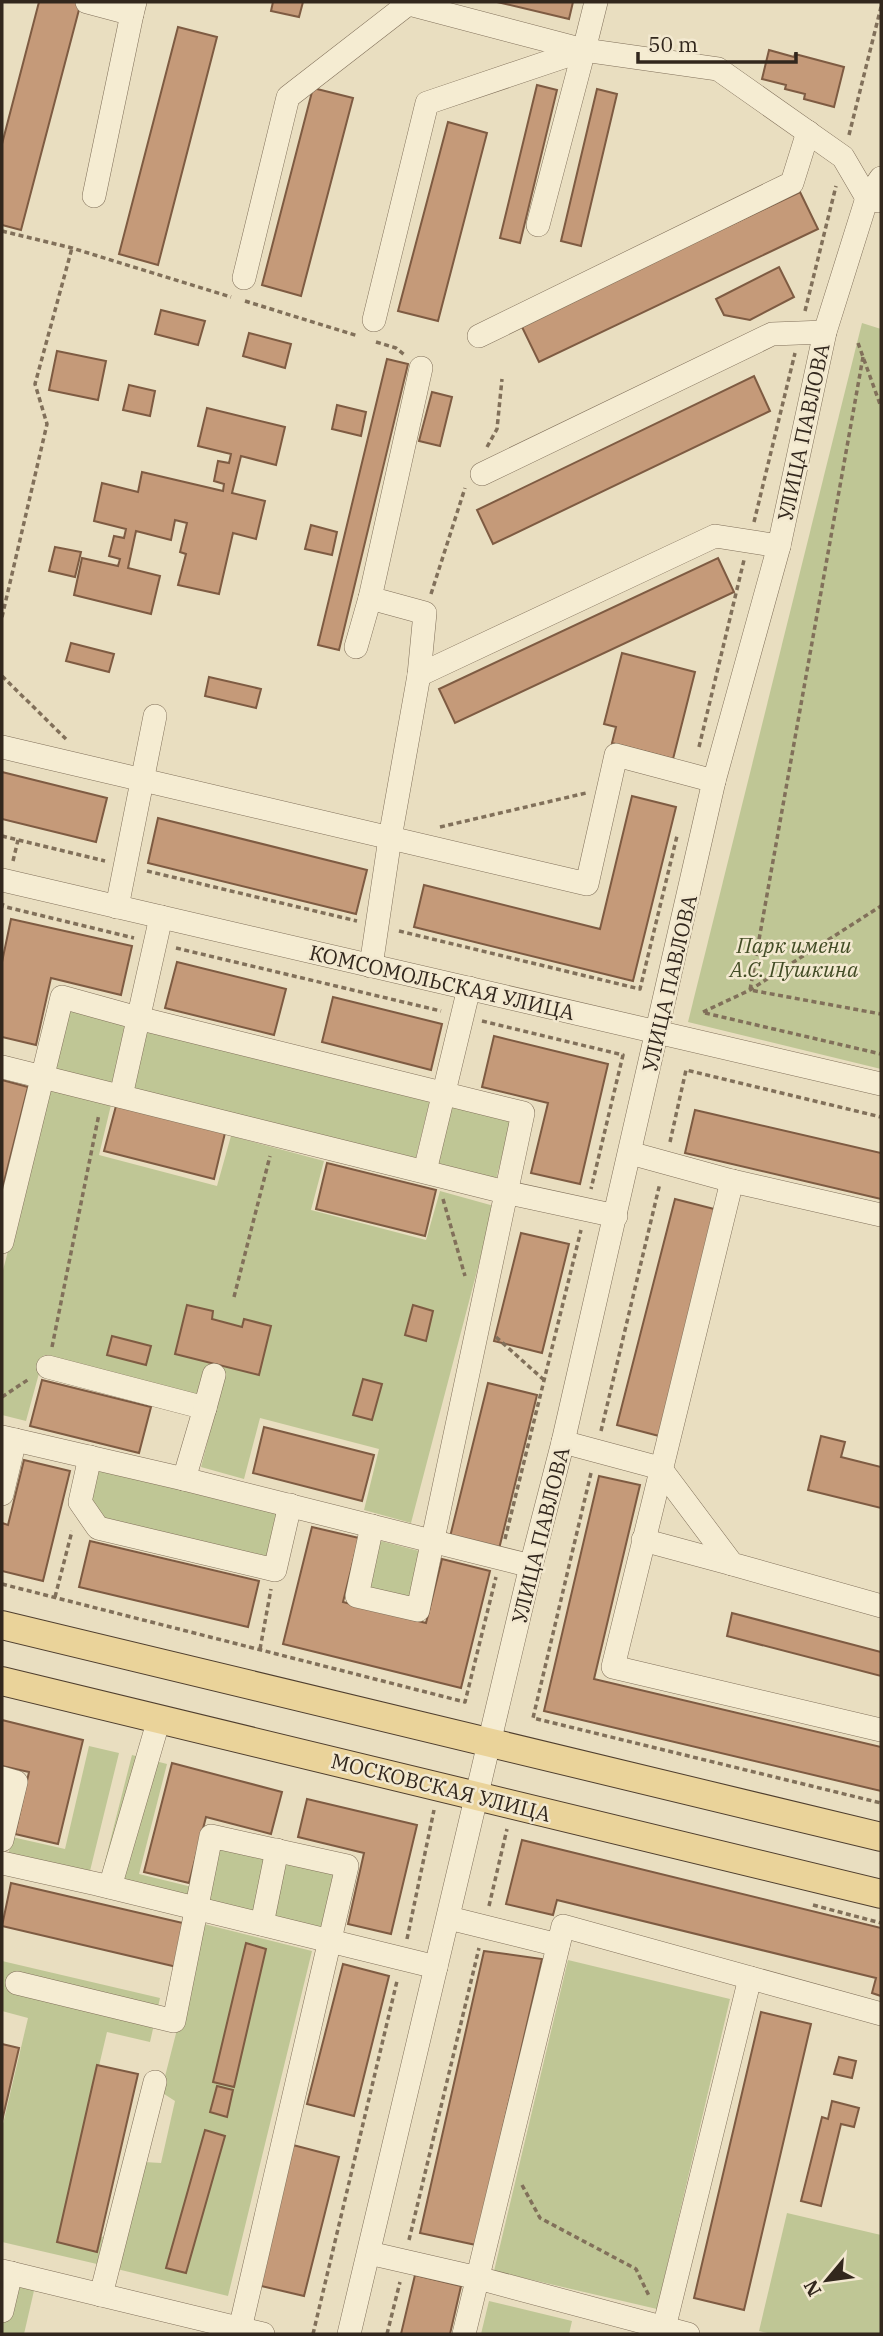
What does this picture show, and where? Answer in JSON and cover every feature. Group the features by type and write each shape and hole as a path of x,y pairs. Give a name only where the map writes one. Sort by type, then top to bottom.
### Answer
{"main road":[{"path":"2,1625 881,1837"},
{"name":"МОСКОВСКАЯ УЛИЦА","path":"2,1681 881,1894"}],"street":[{"path":"87,2 133,8 94,196"},
{"path":"538,225 596,2"},
{"path":"244,278 288,97 404,3 584,50 718,69 843,157 874,200"},
{"path":"374,320 427,103 584,50"},
{"path":"480,336 792,183 808,132"},
{"name":"УЛИЦА ПАВЛОВА","path":"349,2334 531,1566 563,1442 715,781 779,546 825,332 881,178"},
{"path":"475,477 772,334 825,332"},
{"path":"356,647 421,368"},
{"path":"419,675 715,536 779,546"},
{"path":"369,598 425,613 419,675 371,966"},
{"path":"117,907 155,716"},
{"path":"2,747 587,884 617,755 715,781"},
{"name":"КОМСОМОЛЬСКАЯ УЛИЦА","path":"2,880 881,1084"},
{"path":"112,1094 138,1018 161,917"},
{"path":"425,1171 469,988"},
{"path":"2,1242 62,997 523,1113 418,1610 356,1596 372,1526"},
{"path":"2,1067 505,1192 616,1216"},
{"path":"630,1153 732,1181 881,1215"},
{"path":"732,1181 613,1667 881,1730"},
{"path":"48,1367 205,1408"},
{"path":"184,1479 214,1375"},
{"path":"2,1494 8,1438 531,1566"},
{"path":"563,1442 660,1468 732,1564"},
{"path":"90,1457 80,1502 98,1528 275,1570 290,1505"},
{"path":"643,1540 881,1606"},
{"path":"110,1887 159,1719"},
{"path":"2,1778 16,1782 2,1840"},
{"path":"17,1983 174,2021 211,1836 347,1866 240,2329"},
{"path":"262,1924 277,1850"},
{"path":"2,1863 436,1967"},
{"path":"449,1918 558,1945"},
{"path":"464,2334 563,1926 881,2014"},
{"path":"664,2328 750,1978"},
{"path":"101,2295 155,2082"},
{"path":"369,2253 478,2278 688,2334"},
{"path":"2,2311 7,2272 263,2334"}],"path":[{"path":"692,775 881,7"},
{"path":"2,231 72,248 396,348 421,368"},
{"path":"2,617 47,424 35,384 72,248"},
{"path":"858,343 881,407"},
{"path":"750,990 863,357"},
{"path":"485,449 497,429 502,379"},
{"path":"425,613 475,477"},
{"path":"2,676 69,742"},
{"path":"429,829 609,788"},
{"path":"2,836 639,989 679,828"},
{"path":"2,906 623,1055 465,1702 2,1584"},
{"path":"881,906 750,990 703,1012 881,1054"},
{"path":"750,990 881,1014"},
{"path":"881,1117 686,1070 533,1718 881,1803"},
{"path":"2,1397 48,1367 112,1094"},
{"path":"234,1297 275,1134"},
{"path":"55,1597 66,1555"},
{"path":"260,1649 275,1570"},
{"path":"313,2334 403,1958 434,1808"},
{"path":"387,2334 508,1825"},
{"path":"508,2157 540,2218 636,2269 664,2328"}],"green space":[{"name":"Парк имени А.С. Пушкина","path":"862,323 881,329 881,1069 688,1022"},
{"path":"69,1010 129,1024 115,1084 55,1070"},
{"path":"146,1030 430,1100 415,1161 131,1090"},
{"path":"50,1089 111,1105 99,1155 217,1186 231,1136 324,1161 311,1210 426,1240 440,1191 494,1206 411,1523 364,1510 379,1449 260,1418 244,1479 201,1467 218,1401 44,1355 26,1421 2,1415 2,1274"},
{"path":"453,1103 512,1119 496,1179 437,1163"},
{"path":"99,1465 280,1514 270,1555 258,1562 98,1520 89,1507"},
{"path":"377,1540 423,1552 411,1601 365,1589"},
{"path":"89,1746 119,1753 89,1875 8,1856 12,1837 65,1849"},
{"path":"132,1755 167,1764 139,1874 192,1887 189,1899 101,1877"},
{"path":"216,1846 268,1859 255,1915 203,1902"},
{"path":"283,1862 335,1875 321,1931 269,1918"},
{"path":"204,1924 312,1951 228,2296 117,2269 144,2162 161,2163 175,2101 161,2092"},
{"path":"568,1960 730,1999 657,2309 494,2271"},
{"path":"2,1961 160,1998 150,2042 107,2032 61,2227 103,2237 97,2264 2,2242 2,2128 28,2018 2,2011"},
{"path":"787,2213 881,2235 881,2334 772,2334 759,2331"},
{"path":"2,2275 36,2282 24,2334 2,2334"},
{"path":"489,2301 572,2321 569,2334 481,2334"}],"building":[{"path":"39,2 81,2 21,230 2,225 2,144"},
{"path":"273,2 303,2 299,17 271,11"},
{"path":"497,2 573,2 569,19"},
{"path":"178,27 217,37 158,265 119,254"},
{"path":"769,50 844,67 834,107 804,99 805,94 785,89 786,85 762,79"},
{"path":"537,85 557,90 520,243 500,238"},
{"path":"313,88 353,98 301,296 262,285"},
{"path":"597,89 617,94 581,246 561,241"},
{"path":"448,122 487,133 438,321 398,311"},
{"path":"800,192 818,229 539,362 521,325"},
{"path":"779,267 794,297 750,320 724,315 716,299"},
{"path":"161,310 205,321 198,345 155,334"},
{"path":"249,333 291,344 285,368 243,356"},
{"path":"57,351 106,361 98,400 49,390"},
{"path":"387,359 408,364 339,650 318,645"},
{"path":"754,376 770,411 493,544 477,510"},
{"path":"129,385 155,391 150,416 123,410"},
{"path":"432,392 452,397 440,446 419,441"},
{"path":"337,405 366,412 361,436 332,429"},
{"path":"207,408 285,427 276,465 241,456 232,493 265,501 256,539 233,533 219,594 178,585 186,554 180,552 187,523 175,520 171,540 136,531 128,568 160,576 151,614 74,595 82,558 118,566 120,559 109,556 114,536 124,538 126,529 94,521 102,483 138,492 142,472 223,491 224,484 214,481 218,461 229,463 231,454 198,446"},
{"path":"311,525 337,532 332,555 305,549"},
{"path":"55,547 81,552 75,577 49,571"},
{"path":"718,558 734,592 455,723 439,689"},
{"path":"71,643 114,654 109,672 66,661"},
{"path":"622,653 695,672 673,759 612,743 616,727 604,724"},
{"path":"209,677 261,689 256,708 205,696"},
{"path":"2,772 107,798 96,842 2,819"},
{"path":"632,796 676,807 633,981 414,927 424,885 600,929"},
{"path":"158,818 367,870 356,914 148,863"},
{"path":"11,919 132,946 121,995 51,978 36,1045 2,1037 2,962"},
{"path":"177,962 286,989 274,1035 165,1008"},
{"path":"333,997 442,1024 431,1070 322,1042"},
{"path":"494,1036 608,1064 580,1184 531,1173 548,1103 482,1087"},
{"path":"2,1080 28,1087 2,1190"},
{"path":"116,1106 225,1133 214,1179 104,1151"},
{"path":"695,1110 881,1153 881,1199 685,1153"},
{"path":"327,1163 436,1190 425,1236 316,1209"},
{"path":"675,1199 718,1210 659,1436 617,1425"},
{"path":"521,1233 569,1244 542,1353 494,1341"},
{"path":"187,1305 213,1311 212,1319 242,1327 244,1319 271,1326 259,1375 175,1354"},
{"path":"413,1305 433,1311 426,1341 405,1335"},
{"path":"112,1336 151,1346 146,1365 107,1355"},
{"path":"363,1379 382,1384 372,1420 353,1415"},
{"path":"42,1380 151,1407 139,1453 30,1426"},
{"path":"488,1383 537,1395 498,1553 449,1541"},
{"path":"264,1427 374,1455 362,1501 253,1473"},
{"path":"821,1436 845,1442 841,1457 881,1467 881,1508 808,1490"},
{"path":"24,1460 70,1471 43,1581 2,1571 2,1523 8,1525"},
{"path":"599,1476 640,1485 594,1679 881,1747 881,1791 544,1711"},
{"path":"312,1527 359,1538 343,1602 426,1623 442,1559 490,1571 461,1688 283,1644"},
{"path":"90,1541 259,1581 248,1627 79,1587"},
{"path":"732,1613 881,1652 881,1676 727,1636"},
{"path":"2,1720 83,1740 58,1844 15,1834 29,1772 2,1766"},
{"path":"172,1763 282,1792 271,1834 206,1817 189,1883 144,1872"},
{"path":"307,1799 417,1825 391,1934 348,1924 364,1853 298,1837"},
{"path":"522,1840 881,1928 881,1996 872,1993 876,1978 557,1900 553,1915 506,1904"},
{"path":"11,1883 187,1924 177,1967 2,1926"},
{"path":"246,1943 266,1949 234,2087 213,2082"},
{"path":"484,1951 542,1959 476,2245 420,2233"},
{"path":"343,1964 389,1976 354,2116 307,2104"},
{"path":"761,2012 811,2024 744,2310 694,2298"},
{"path":"2,2044 19,2048 2,2121"},
{"path":"839,2057 856,2061 852,2078 834,2074"},
{"path":"97,2065 138,2074 97,2252 57,2242"},
{"path":"217,2086 233,2090 227,2117 210,2112"},
{"path":"832,2101 859,2108 854,2127 841,2124 821,2206 801,2201 822,2117 828,2119"},
{"path":"205,2130 225,2136 186,2273 166,2268"},
{"path":"293,2145 339,2157 304,2296 257,2285"},
{"path":"415,2275 461,2286 450,2334 401,2334"}]}
